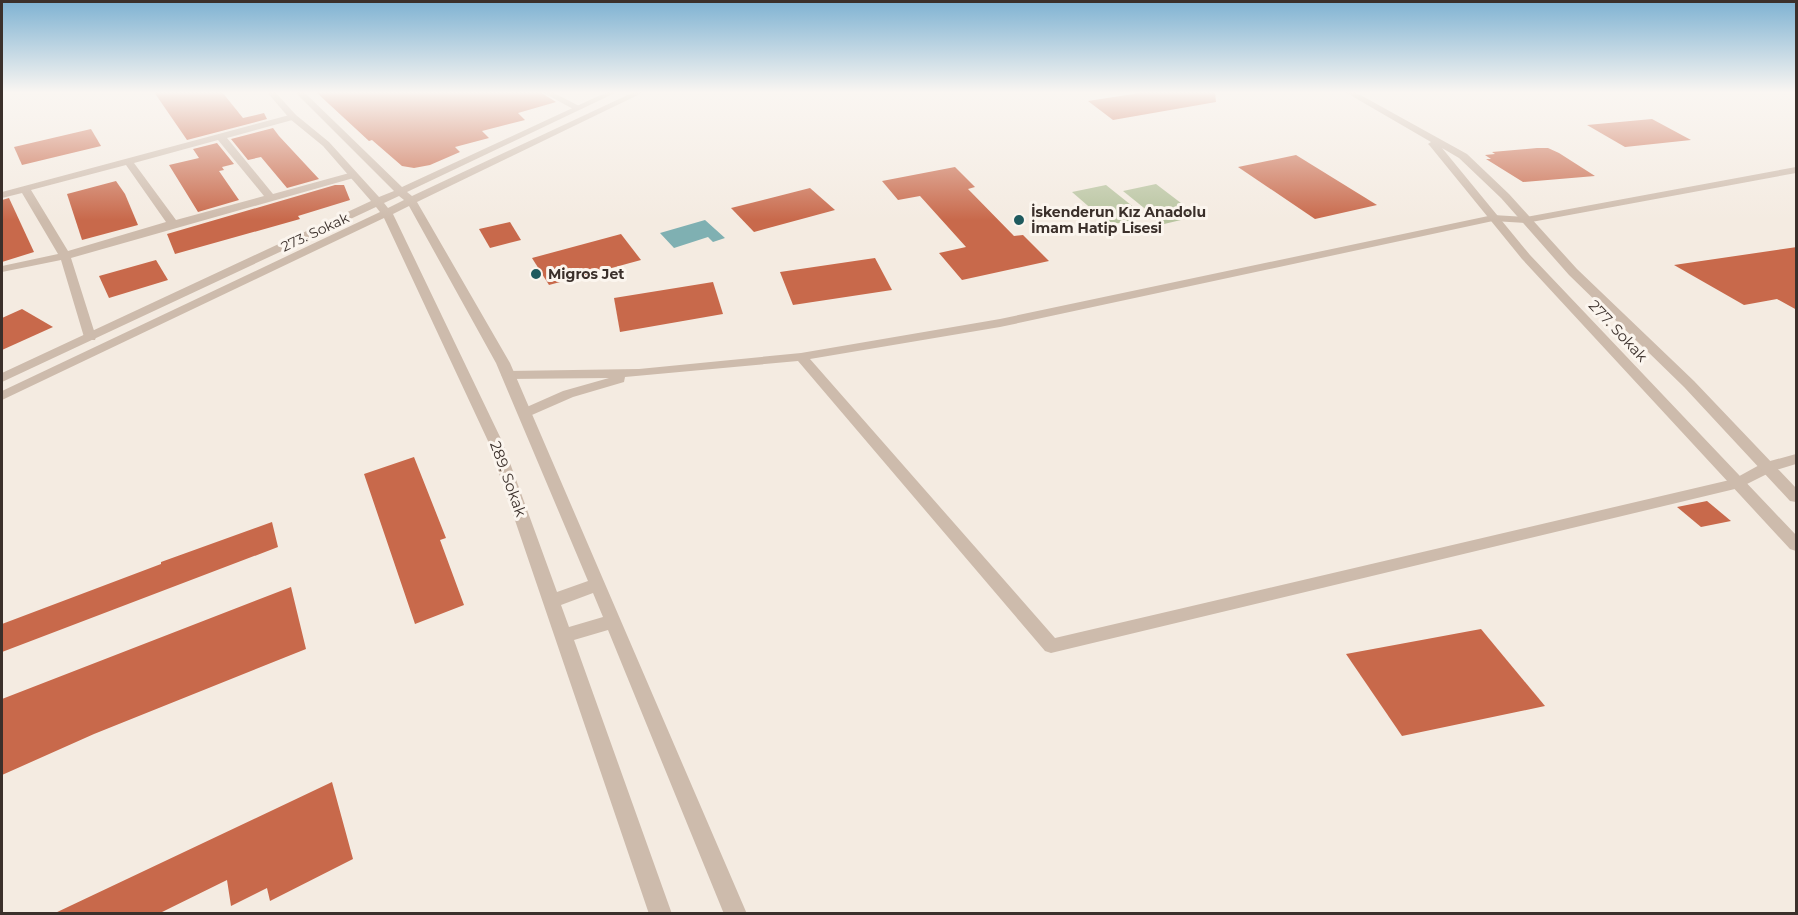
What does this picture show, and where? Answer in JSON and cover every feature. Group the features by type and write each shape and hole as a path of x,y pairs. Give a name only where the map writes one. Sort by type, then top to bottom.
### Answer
{"street":[{"path":"2,195 225,135"},
{"name":"289. Sokak","path":"315,135 326,144 382,208 495,441 661,914"},
{"path":"342,135 406,196 508,375 736,914"},
{"name":"273. Sokak","path":"2,396 526,135"},
{"name":"273. Sokak","path":"406,196 544,135"},
{"name":"277. Sokak","path":"1425,135 1478,195 1493,218 1526,257 1797,545"},
{"name":"277. Sokak","path":"1427,135 1463,156 1573,272 1689,384 1797,497"},
{"path":"220,136 270,197"},
{"path":"128,161 173,224"},
{"path":"508,375 639,373 801,357 999,323 1493,218 1526,220 1797,170"},
{"path":"2,269 65,256 353,175"},
{"path":"25,189 65,256 90,337"},
{"name":"273. Sokak","path":"2,378 382,208"},
{"path":"801,357 1051,646 1739,483 1768,467 1797,459"},
{"path":"525,413 568,394 639,373"},
{"path":"552,601 598,584"},
{"path":"564,636 614,621"}],"green space":[{"path":"1156,184 1198,216 1164,224 1123,191"},
{"path":"1106,185 1146,217 1110,225 1072,192"}],"water":[{"path":"705,220 725,238 713,242 708,237 674,248 660,233"}],"building":[{"path":"67,135 94,135 101,146 22,165 14,147"},
{"path":"183,135 207,135 187,140"},
{"path":"247,135 278,135 319,179 287,188 261,157 248,160 231,139"},
{"path":"362,135 486,135 489,138 455,147 460,152 430,165 414,168 402,166 372,140 369,141"},
{"path":"1604,135 1681,135 1691,140 1625,147"},
{"path":"217,143 234,164 222,167 224,170 219,171 239,200 198,212 169,165 199,158 193,149"},
{"path":"1548,148 1559,153 1595,176 1523,182 1486,159 1491,159 1485,155 1495,154 1492,152"},
{"path":"1296,155 1377,205 1315,219 1238,167"},
{"path":"955,167 975,187 968,189 1014,236 1023,235 1049,261 962,280 939,253 966,247 920,196 898,200 882,181"},
{"path":"116,181 125,194 138,225 82,240 67,194"},
{"path":"335,185 344,185 350,200 298,216 300,219 175,254 167,234"},
{"path":"810,188 835,210 754,232 731,208"},
{"path":"9,198 34,252 2,262 2,200"},
{"path":"510,222 521,240 490,248 479,229"},
{"path":"621,234 641,260 549,285 532,258"},
{"path":"1797,247 1797,310 1777,299 1744,305 1674,265"},
{"path":"875,258 892,290 793,305 780,272"},
{"path":"156,260 168,280 109,298 99,276"},
{"path":"713,282 723,314 620,332 614,298"},
{"path":"22,309 53,327 2,350 2,318"},
{"path":"414,457 446,538 440,540 464,605 415,624 364,474"},
{"path":"1707,501 1731,521 1701,527 1677,507"},
{"path":"272,522 278,547 2,652 2,624 161,564 161,562"},
{"path":"291,587 306,649 94,734 2,775 2,699"},
{"path":"1481,629 1545,706 1402,736 1346,654"},
{"path":"332,782 353,859 270,901 267,888 231,906 227,880 158,914 53,914"}],"place":[{"name":"İskenderun Kız Anadolu İmam Hatip Lisesi","path":"1019,220"},
{"name":"Migros Jet","path":"536,274"}]}
